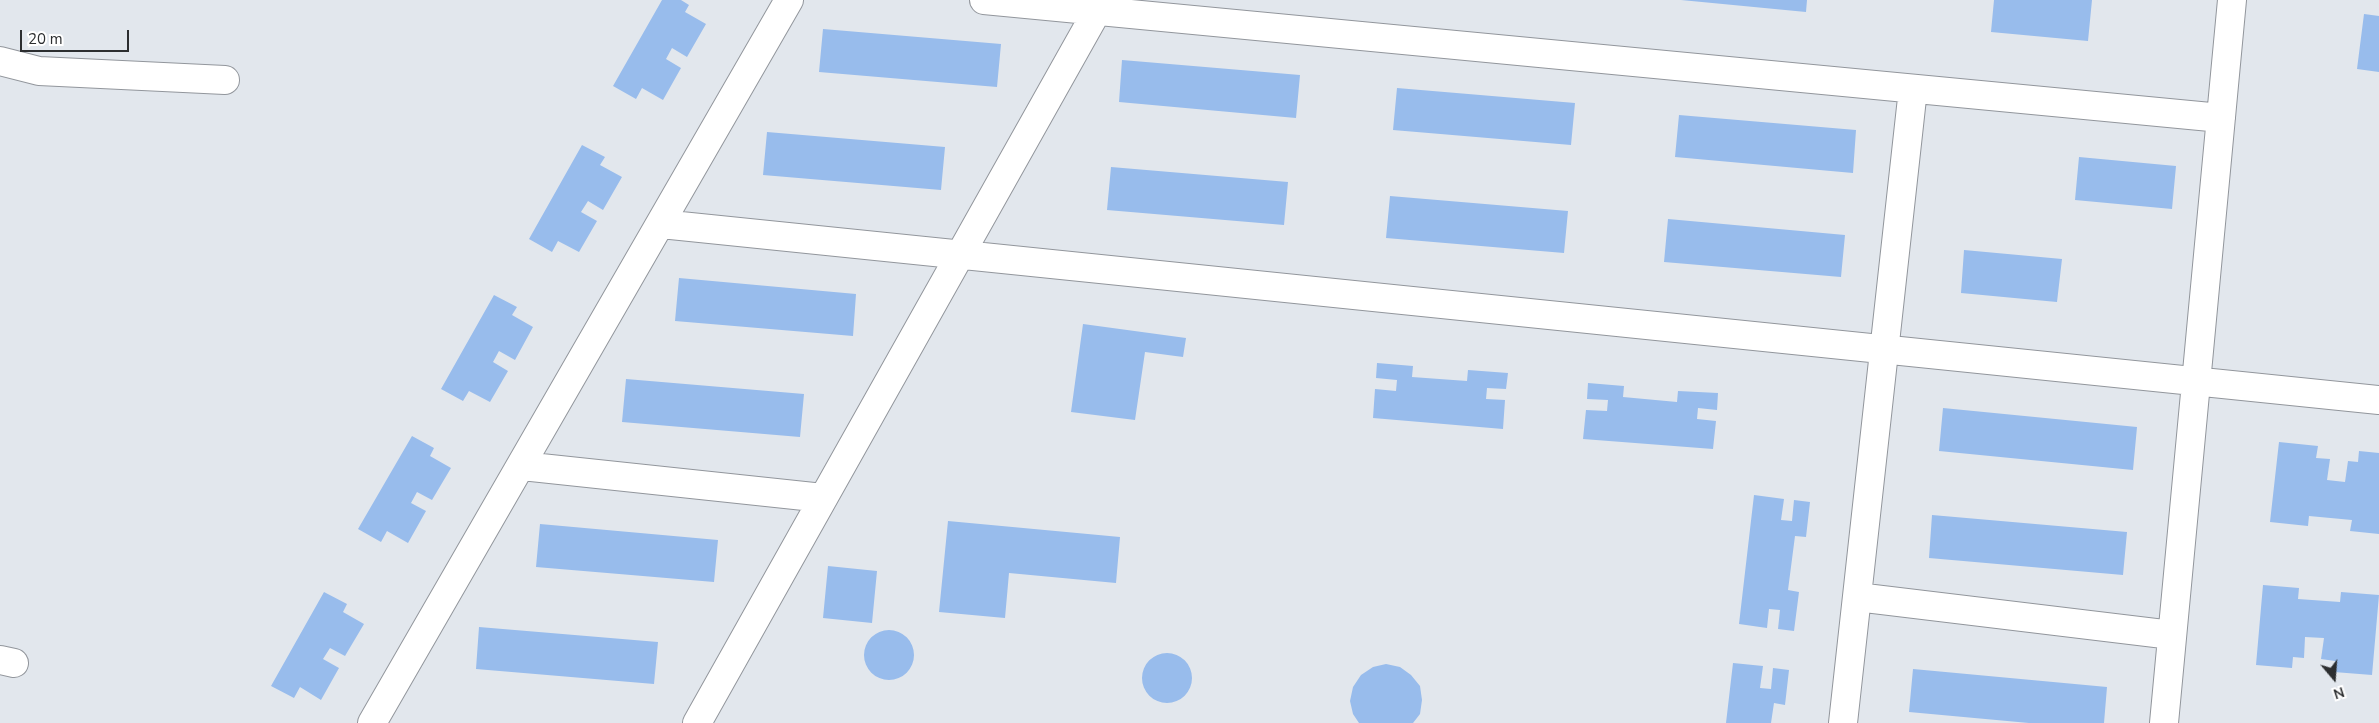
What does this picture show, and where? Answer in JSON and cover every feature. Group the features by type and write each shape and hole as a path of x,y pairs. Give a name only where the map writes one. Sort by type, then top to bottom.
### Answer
{"lane":[{"path":"380,722 522,466 789,0"},
{"path":"984,0 2221,118"},
{"path":"2164,723 2232,0"},
{"path":"696,723 1097,11"},
{"path":"0,62 39,71 225,80"},
{"path":"1843,723 1913,89"},
{"path":"661,224 2379,400"},
{"path":"522,466 823,498"},
{"path":"1857,597 2172,635"}],"building":[{"path":"662,0 681,0 689,5 685,12 706,24 687,57 672,48 666,59 681,68 663,100 642,88 636,99 613,86"},
{"path":"1681,0 1807,0 1806,12"},
{"path":"1994,0 2092,0 2088,41 1991,32"},
{"path":"2364,14 2379,16 2379,72 2357,69"},
{"path":"823,29 1001,44 997,87 819,72"},
{"path":"1122,60 1300,75 1296,118 1119,102"},
{"path":"1397,88 1575,103 1571,145 1393,130"},
{"path":"1679,115 1856,130 1853,173 1675,157"},
{"path":"767,132 945,147 941,190 763,175"},
{"path":"582,145 605,157 600,165 622,177 603,210 588,201 581,212 597,221 579,252 558,241 552,252 529,239"},
{"path":"2079,157 2176,166 2172,209 2075,200"},
{"path":"1111,167 1288,182 1284,225 1107,210"},
{"path":"1390,196 1568,211 1564,253 1386,238"},
{"path":"1668,219 1845,235 1841,277 1664,262"},
{"path":"1964,250 2062,259 2057,302 1961,293"},
{"path":"679,278 856,294 853,336 675,321"},
{"path":"494,295 517,307 512,315 533,327 515,360 499,351 493,362 508,371 490,402 469,391 463,401 441,389"},
{"path":"1083,324 1186,338 1183,357 1145,352 1135,420 1071,412"},
{"path":"1377,363 1413,366 1412,377 1467,381 1468,370 1508,373 1506,389 1487,388 1486,399 1505,400 1503,429 1373,418 1375,389 1396,391 1397,380 1376,378"},
{"path":"626,379 804,394 800,437 622,422"},
{"path":"1588,383 1624,386 1623,397 1677,402 1678,391 1718,393 1717,410 1698,408 1697,419 1716,421 1713,449 1583,439 1586,410 1607,411 1608,400 1587,399"},
{"path":"1943,408 2137,427 2133,470 1939,451"},
{"path":"412,436 434,448 430,456 451,468 432,500 417,492 411,503 426,511 408,543 387,531 381,542 358,529"},
{"path":"2279,442 2318,446 2316,458 2330,459 2327,480 2345,482 2348,461 2358,462 2359,451 2379,453 2379,534 2350,531 2352,520 2309,516 2308,526 2270,522"},
{"path":"1754,495 1784,499 1781,520 1792,521 1794,500 1810,502 1806,537 1795,536 1788,590 1799,592 1794,631 1778,629 1780,610 1769,609 1767,628 1739,624"},
{"path":"1932,515 2127,532 2123,575 1929,558"},
{"path":"948,521 1120,537 1116,583 1009,573 1005,618 939,612"},
{"path":"540,524 718,540 714,582 536,567"},
{"path":"828,566 877,571 872,623 823,618"},
{"path":"2263,585 2299,588 2298,599 2340,602 2341,592 2379,595 2372,675 2334,672 2335,661 2321,659 2324,638 2305,637 2304,658 2293,657 2292,668 2256,665"},
{"path":"324,592 347,604 343,612 364,624 345,656 330,648 323,659 339,668 321,700 300,687 294,698 271,686"},
{"path":"479,627 658,642 654,684 476,669"},
{"path":"884,630 894,630 907,637 914,650 914,660 907,673 894,680 884,680 875,676 868,669 864,660 864,650 868,641 875,634"},
{"path":"1162,653 1172,653 1185,660 1192,673 1192,683 1185,696 1172,703 1162,703 1153,699 1146,692 1142,683 1142,673 1146,664 1153,657"},
{"path":"1733,663 1763,666 1760,688 1771,689 1773,668 1789,670 1785,705 1774,703 1771,723 1726,723"},
{"path":"1386,664 1400,667 1411,675 1420,686 1422,700 1420,714 1413,723 1359,723 1353,714 1350,701 1353,687 1361,675 1373,667"},
{"path":"1913,669 2107,687 2104,723 2029,723 1909,712"}]}
